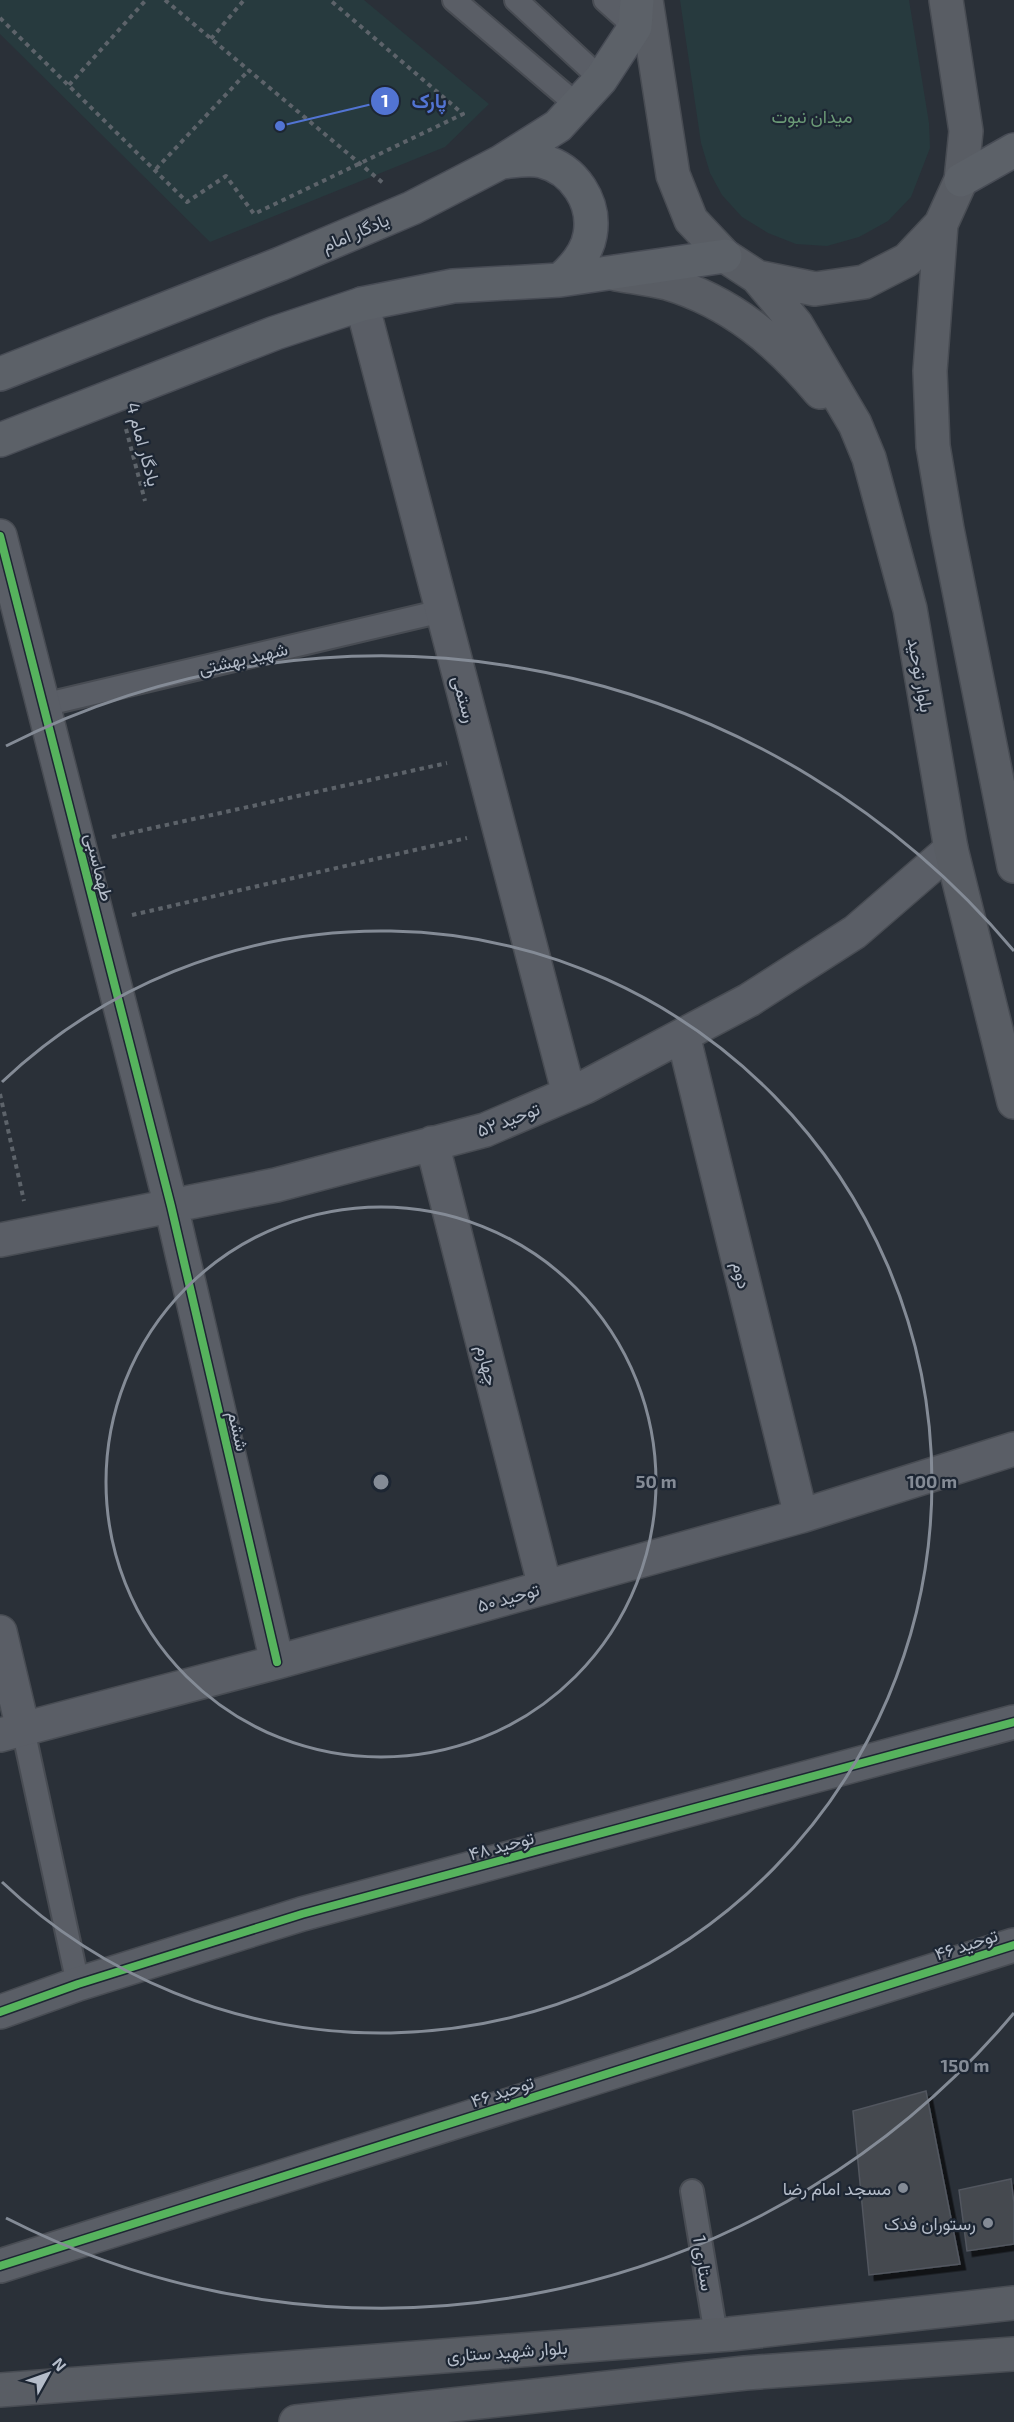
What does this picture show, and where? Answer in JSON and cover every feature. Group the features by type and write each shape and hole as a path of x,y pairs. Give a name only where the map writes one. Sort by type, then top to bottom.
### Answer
{"main road":[{"path":"639,9 673,175 691,220 724,256 757,277 815,290 864,282 907,260 941,224 961,180 966,131 946,0"},
{"name":"یادگار امام","path":"0,374 280,264 412,208 501,162 558,126 601,79 639,9"},
{"path":"961,180 1014,150"},
{"path":"501,162 539,160 557,166 572,178 584,194 591,216 590,236 584,253 574,268 560,280"},
{"path":"941,224 930,371 933,446 947,529 1014,866"},
{"path":"0,440 275,333 362,304 453,286 560,280 724,256"},
{"path":"612,273 666,283 700,295 728,308 754,326 802,371 824,396 843,425 882,504"},
{"name":"بلوار توحید","path":"757,277 796,324 855,424 869,458 910,609 951,849 1014,1102"},
{"name":"بلوار شهید ستاری","path":"0,2390 716,2335 1014,2303"},
{"path":"296,2422 745,2373 1014,2354"}],"street":[{"name":"رستمی","path":"362,304 569,1094"},
{"name":"طهماسبی","path":"0,536 171,1206"},
{"name":"توحید ۵۲","path":"15,1237 276,1185 485,1130 569,1094 749,1000 855,932 951,849"},
{"name":"دوم","path":"683,1035 801,1516"},
{"name":"چهارم","path":"432,1143 544,1587"},
{"name":"ششم","path":"171,1206 278,1662"},
{"name":"توحید ۵۰","path":"11,1732 278,1662 801,1516 1014,1449"},
{"path":"0,1632 11,1732"},
{"name":"توحید ۴۸","path":"0,2012 78,1984 302,1914 1014,1722"},
{"name":"توحید ۴۶","path":"0,2266 1014,1945"}],"lane":[{"path":"454,0 577,105"},
{"path":"516,0 601,79"},
{"path":"605,0 639,9"},
{"name":"شهید بهشتی","path":"43,705 442,611"},
{"path":"11,1732 78,1984"},
{"name":"ستاری 1","path":"693,2191 716,2335"}],"path":[{"path":"69,85 146,0"},
{"path":"165,0 412,208"},
{"path":"212,39 244,0"},
{"path":"0,18 187,202 226,176 254,214 464,114 330,0"},
{"path":"156,170 249,70"},
{"path":"79,845 480,756"},
{"path":"99,922 500,831"},
{"path":"0,1094 15,1237"}],"green space":[{"path":"0,0 364,0 489,104 445,147 210,242 0,34"},
{"name":"میدان نبوت","path":"680,0 909,0 929,123 930,148 911,197 888,221 859,237 827,246 796,244 768,233 742,217 722,195 710,173 701,143"}],"building":[{"name":"مسجد امام رضا","path":"926,2091 960,2264 869,2275 853,2111"},
{"name":"رستوران فدک","path":"1011,2179 1014,2203 1014,2244 967,2251 959,2190"}],"cycle path":[{"path":"0,536 171,1206 277,1662"},
{"path":"0,2012 78,1984 302,1914 1014,1722"},
{"path":"0,2266 1014,1945"}],"place":[{"name":"پارک","path":"280,126"},
{"name":"مسجد امام رضا","path":"903,2188"},
{"name":"رستوران فدک","path":"988,2223"}]}
